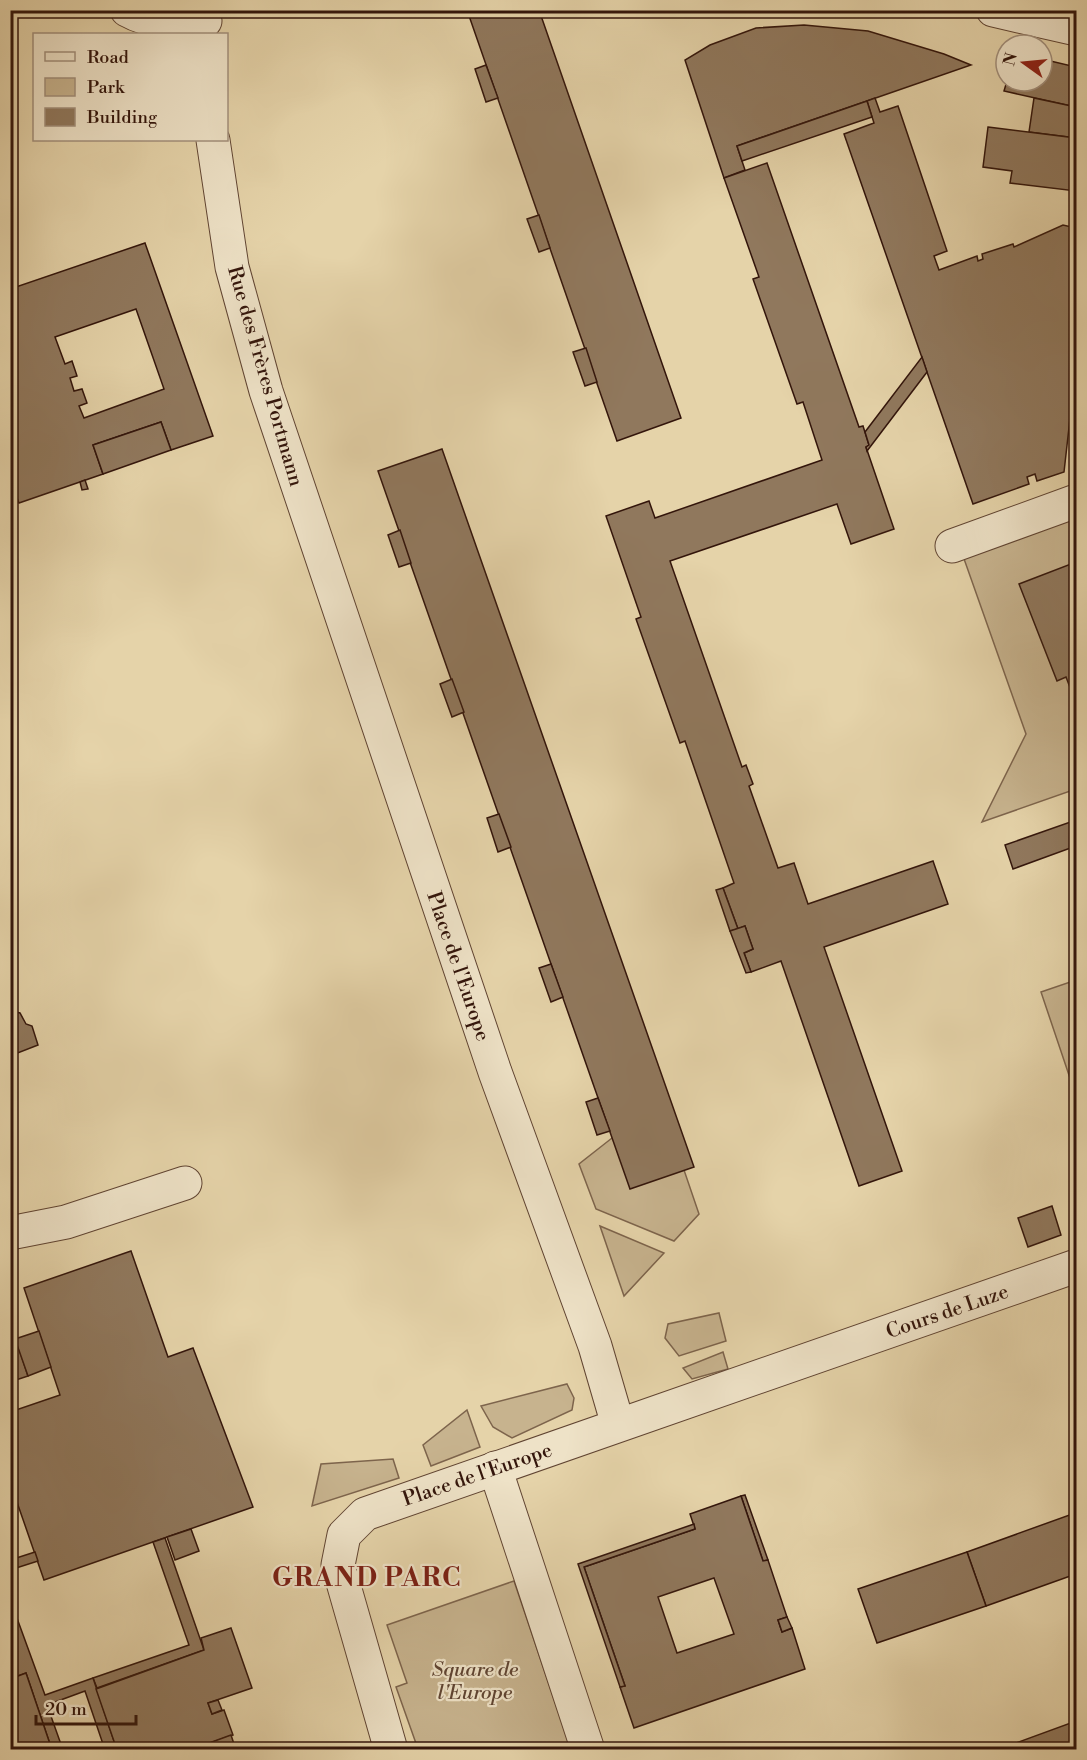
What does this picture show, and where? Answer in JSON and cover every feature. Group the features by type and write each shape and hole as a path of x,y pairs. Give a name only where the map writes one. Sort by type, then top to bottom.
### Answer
{"street":[{"path":"127,10 144,20 172,23 206,22"},
{"path":"993,10 1077,29"},
{"name":"Rue des Frères Portmann","path":"213,141 232,267 266,392 304,506"},
{"path":"952,546 1077,501"},
{"name":"Place de l'Europe","path":"304,506 495,1072 595,1346 618,1425"},
{"path":"10,1233 66,1222 185,1183"},
{"name":"Cours de Luze","path":"817,1356 1077,1266"},
{"name":"Place de l'Europe","path":"391,1749 338,1565 344,1534 365,1514 817,1356"},
{"path":"495,1468 588,1749"}],"green space":[{"path":"1076,514 1076,789 982,822 1026,734 963,556"},
{"path":"1076,980 1076,1089 1074,1090 1041,992"},
{"path":"612,1138 684,1170 699,1214 674,1241 596,1209 579,1164"},
{"path":"600,1226 664,1253 624,1296"},
{"path":"719,1313 726,1341 679,1356 665,1338 668,1324"},
{"path":"723,1352 728,1369 692,1379 683,1368"},
{"path":"567,1384 574,1398 572,1410 512,1438 493,1427 481,1406"},
{"path":"467,1410 480,1447 431,1466 423,1445"},
{"path":"393,1459 399,1478 312,1506 321,1464"},
{"name":"Square de l'Europe","path":"514,1581 571,1749 418,1749 396,1687 407,1683 387,1625"}],"building":[{"path":"467,10 539,10 681,418 617,441"},
{"path":"804,25 868,31 944,54 971,65 737,146 745,170 724,178 685,60 710,45 756,28"},
{"path":"1054,62 1076,67 1076,107 1013,93 1054,93"},
{"path":"486,65 498,98 486,102 475,69"},
{"path":"875,98 880,112 898,106 947,251 934,256 939,270 977,256 978,261 983,259 982,254 1013,244 1014,247 1063,225 1076,228 1076,365 1064,472 1037,481 1035,474 1027,477 1029,484 973,504 844,134 874,123 867,101"},
{"path":"1034,98 1076,107 1076,138 1029,132"},
{"path":"867,101 872,117 742,161 737,146"},
{"path":"988,127 1076,138 1076,191 1010,183 1012,171 983,167"},
{"path":"767,163 859,427 863,426 869,445 866,447 894,529 851,544 837,504 670,561 742,767 746,765 753,784 749,786 778,868 794,863 808,904 933,861 948,904 824,947 902,1171 859,1186 781,961 751,972 744,953 753,949 745,926 738,929 723,888 734,883 685,741 680,743 636,619 641,617 606,516 649,501 655,518 822,460 803,402 797,404 753,279 759,277 724,178"},
{"path":"539,215 550,248 539,252 527,219"},
{"path":"145,243 213,436 171,450 161,422 93,445 103,474 19,503 10,480 10,289","holes":["136,309 164,389 84,418 79,406 87,403 82,389 74,391 70,378 77,376 72,361 65,364 55,337"]},
{"path":"586,348 597,382 585,386 573,352"},
{"path":"922,357 927,372 867,451 866,447 869,445 865,432"},
{"path":"161,422 171,450 103,474 93,445"},
{"path":"442,449 694,1167 630,1189 378,471"},
{"path":"85,480 88,489 82,490 80,482"},
{"path":"400,530 411,563 399,567 388,535"},
{"path":"1076,562 1076,703 1066,677 1057,681 1019,584"},
{"path":"452,679 464,712 452,717 440,684"},
{"path":"499,814 511,847 498,852 487,818"},
{"path":"1076,820 1076,846 1013,869 1005,845"},
{"path":"723,888 738,929 730,931 716,890"},
{"path":"745,926 753,949 744,953 751,972 746,973 730,931"},
{"path":"551,964 563,997 551,1002 539,968"},
{"path":"20,1013 26,1024 32,1026 38,1045 10,1056 10,1014"},
{"path":"598,1098 610,1131 597,1135 586,1102"},
{"path":"1052,1206 1061,1235 1028,1247 1018,1218"},
{"path":"131,1251 168,1357 193,1348 253,1507 44,1580 10,1482 10,1412 60,1395 24,1288"},
{"path":"10,1327 12,1327 28,1376 10,1382"},
{"path":"39,1331 51,1367 28,1376 15,1339"},
{"path":"745,1495 768,1560 763,1561 741,1496"},
{"path":"741,1496 763,1561 768,1560 787,1617 778,1620 782,1632 792,1628 805,1669 634,1728 620,1687 625,1686 584,1567 695,1529 690,1514","holes":["714,1578 734,1634 677,1653 658,1597"]},
{"path":"1075,1513 1076,1574 986,1606 967,1552"},
{"path":"694,1524 695,1529 584,1567 625,1686 620,1687 578,1564"},
{"path":"191,1529 199,1551 175,1560 167,1537"},
{"path":"165,1538 204,1650 97,1688 93,1678 189,1645 153,1542"},
{"path":"35,1552 38,1561 10,1570 10,1560"},
{"path":"967,1552 986,1606 877,1643 858,1589"},
{"path":"10,1599 45,1695 93,1678 117,1750 105,1750 85,1691 47,1705 63,1750 52,1750 26,1673 10,1679"},
{"path":"787,1617 792,1628 782,1632 778,1620"},
{"path":"231,1628 252,1688 208,1703 212,1714 224,1710 233,1735 190,1750 117,1750 96,1689 204,1650 201,1638"},
{"path":"26,1673 52,1750 10,1750 10,1733 17,1731 10,1712 10,1679"},
{"path":"218,1700 222,1710 212,1714 208,1703"},
{"path":"1076,1721 1076,1750 997,1750"},
{"path":"231,1735 236,1750 190,1750"}],"district":[{"name":"GRAND PARC","path":"367,1577"}]}
